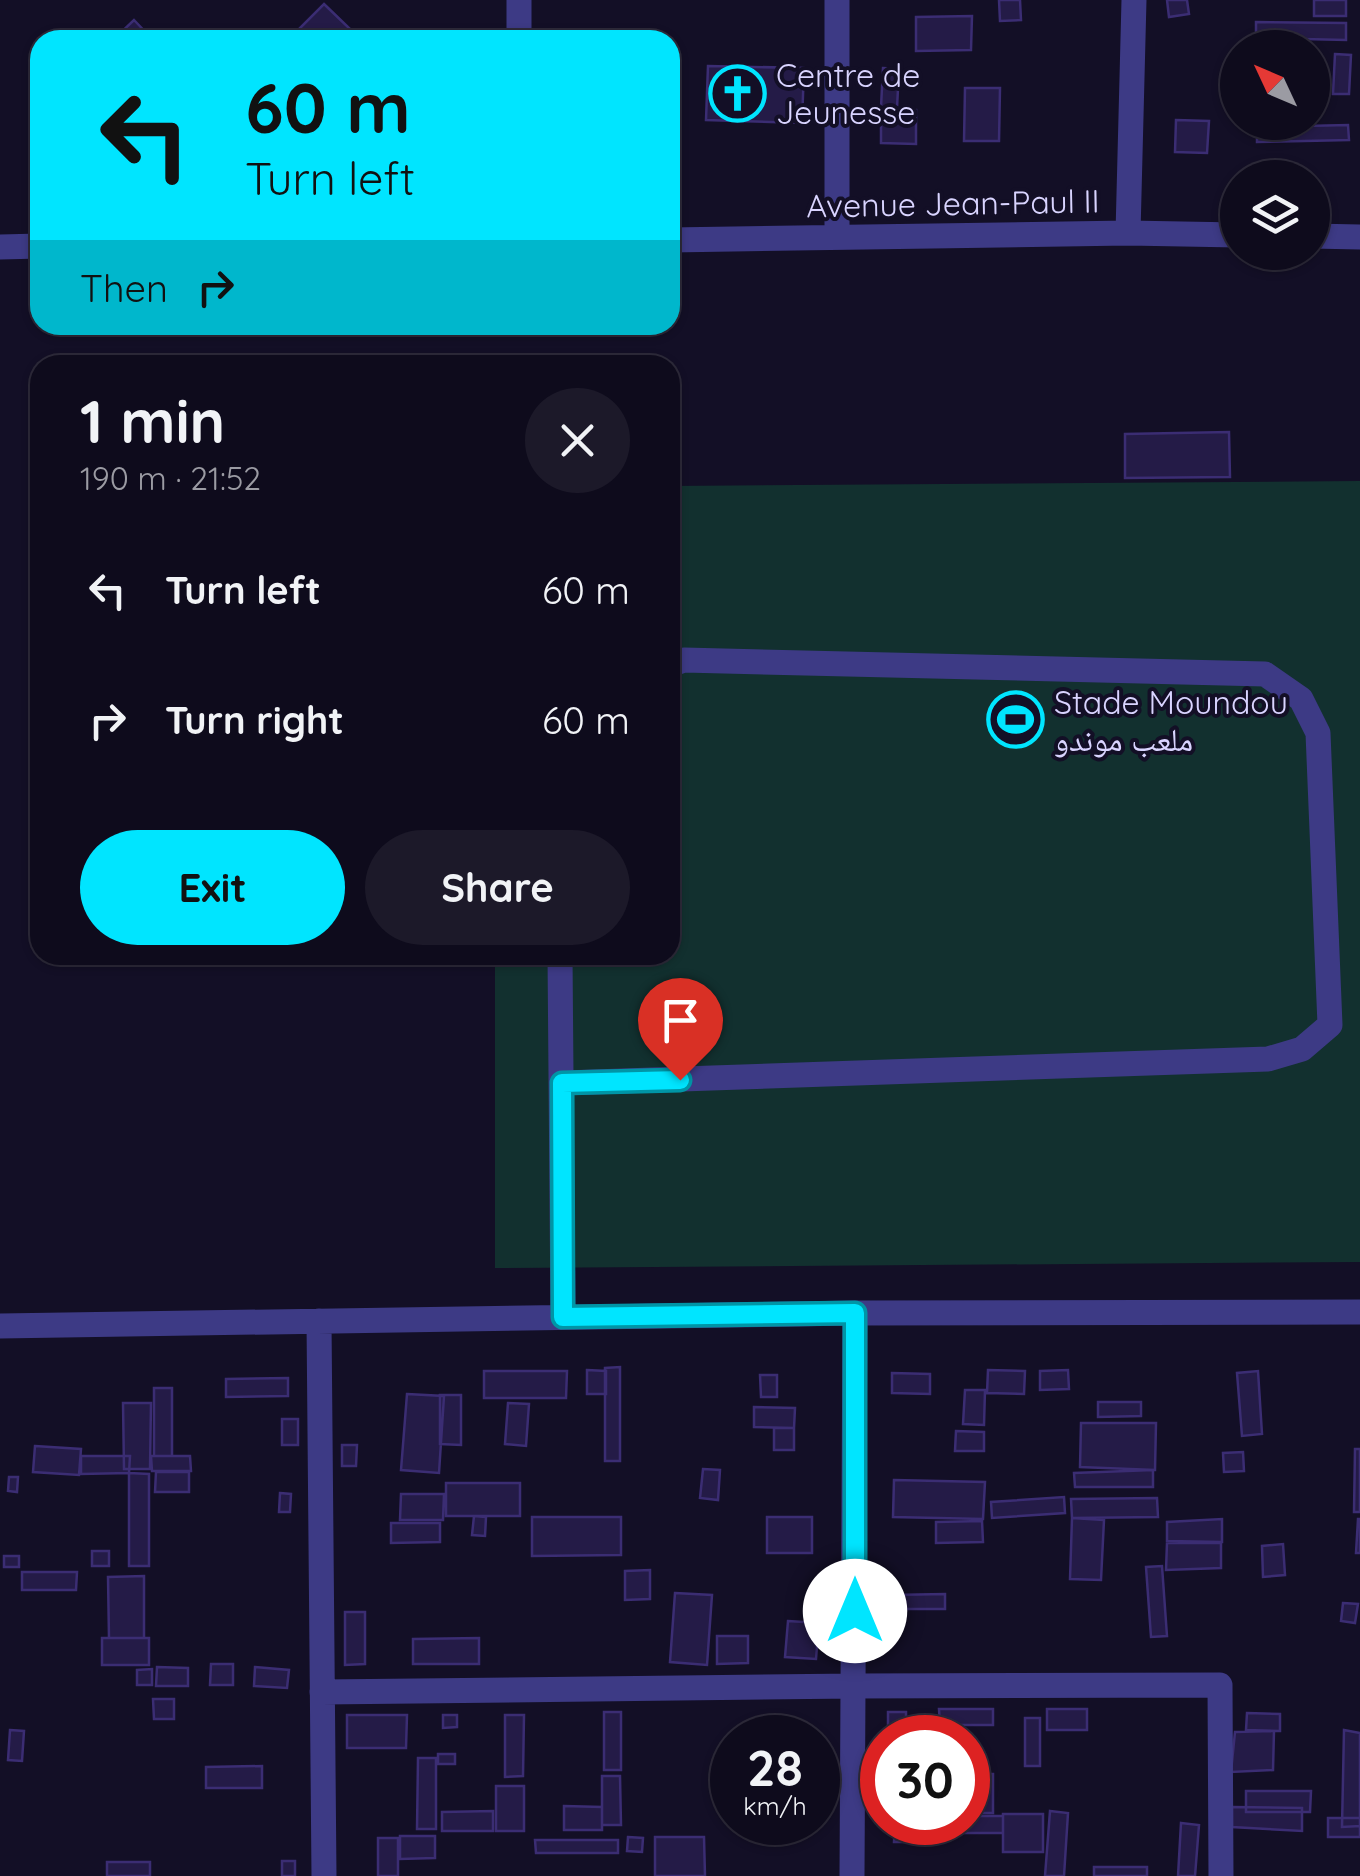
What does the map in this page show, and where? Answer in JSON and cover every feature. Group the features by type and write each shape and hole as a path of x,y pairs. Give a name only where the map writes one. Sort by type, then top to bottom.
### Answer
{"street":[{"path":"519,0 519,30"},
{"path":"837,0 838,238"},
{"path":"1128,233 1134,0"},
{"name":"Avenue Jean-Paul II","path":"680,240 1220,235"},
{"path":"1330,236 1360,237"},
{"path":"0,246 30,246"},
{"path":"562,1083 1268,1060 1302,1049 1330,1026 1318,733 1302,699 1266,674 680,661"},
{"path":"560,965 563,1317"},
{"path":"0,1326 855,1313 1360,1312"},
{"path":"852,1876 855,1313"},
{"path":"318,1322 324,1876"},
{"path":"322,1692 1220,1684 1221,1876"}],"green space":[{"name":"Stade Moundou ملعب موندو","path":"1360,481 1360,1262 495,1268 495,965 680,965 680,486"}],"building":[{"path":"999,0 1020,0 1021,20 1000,21"},
{"path":"1167,0 1187,0 1189,14 1169,17"},
{"path":"1314,0 1346,0 1346,16 1314,16"},
{"path":"324,4 349,28 347,30 298,30"},
{"path":"972,16 971,50 916,51 916,17"},
{"path":"134,20 144,30 124,30"},
{"path":"1256,22 1346,23 1346,40 1330,40 1330,30 1256,30"},
{"path":"1335,54 1351,55 1349,94 1333,94"},
{"path":"708,66 804,68 802,123 706,120"},
{"path":"883,68 899,69 897,108 881,107"},
{"path":"965,88 1000,88 999,141 964,141"},
{"path":"916,110 916,144 881,143 881,111"},
{"path":"1176,120 1209,121 1207,153 1175,152"},
{"path":"1330,125 1348,125 1349,140 1257,142 1330,140"},
{"path":"1229,432 1230,477 1125,478 1125,434"},
{"path":"620,1367 620,1461 605,1461 605,1368"},
{"path":"587,1370 606,1371 606,1394 587,1394"},
{"path":"988,1370 1025,1371 1024,1394 987,1393"},
{"path":"1068,1370 1069,1389 1040,1390 1040,1371"},
{"path":"484,1371 567,1371 566,1398 484,1398"},
{"path":"1258,1371 1262,1434 1242,1436 1237,1373"},
{"path":"892,1373 930,1374 930,1394 892,1393"},
{"path":"760,1375 777,1375 777,1397 761,1397"},
{"path":"288,1378 288,1396 226,1397 226,1379"},
{"path":"154,1388 172,1388 172,1456 154,1456"},
{"path":"965,1390 985,1390 984,1425 963,1424"},
{"path":"407,1394 444,1396 439,1473 401,1470"},
{"path":"440,1395 461,1395 461,1445 440,1444"},
{"path":"1098,1402 1141,1402 1141,1416 1098,1417"},
{"path":"123,1403 151,1403 150,1469 124,1469"},
{"path":"508,1403 529,1404 526,1446 505,1444"},
{"path":"754,1407 795,1408 794,1428 754,1427"},
{"path":"282,1419 298,1419 298,1445 282,1445"},
{"path":"1081,1423 1156,1423 1155,1470 1080,1467"},
{"path":"774,1428 794,1428 794,1450 774,1450"},
{"path":"956,1431 984,1432 984,1451 955,1451"},
{"path":"342,1445 357,1445 356,1466 342,1466"},
{"path":"35,1446 81,1449 79,1475 33,1472"},
{"path":"1355,1449 1360,1449 1360,1512 1354,1512"},
{"path":"1243,1452 1244,1471 1224,1472 1223,1453"},
{"path":"81,1456 130,1456 129,1473 81,1474"},
{"path":"151,1456 190,1456 191,1471 152,1471"},
{"path":"703,1469 720,1470 718,1500 700,1498"},
{"path":"1153,1470 1153,1487 1075,1487 1074,1473"},
{"path":"156,1472 189,1472 189,1492 155,1492"},
{"path":"129,1473 149,1474 149,1566 129,1566"},
{"path":"9,1477 18,1477 17,1492 8,1491"},
{"path":"894,1480 985,1482 983,1519 893,1517"},
{"path":"446,1483 520,1483 520,1516 446,1516"},
{"path":"280,1493 291,1494 290,1512 279,1512"},
{"path":"401,1494 444,1494 443,1520 400,1520"},
{"path":"1064,1497 1065,1513 992,1518 991,1502"},
{"path":"1157,1498 1158,1517 1072,1518 1071,1499"},
{"path":"474,1516 486,1517 485,1536 472,1535"},
{"path":"532,1517 621,1517 621,1555 532,1556"},
{"path":"767,1517 812,1517 812,1553 767,1553"},
{"path":"1072,1518 1104,1520 1101,1580 1070,1579"},
{"path":"1222,1519 1222,1542 1167,1541 1167,1522"},
{"path":"1358,1519 1360,1553 1356,1553"},
{"path":"982,1521 983,1542 936,1543 936,1522"},
{"path":"391,1523 440,1523 440,1542 391,1543"},
{"path":"1167,1543 1221,1543 1221,1568 1166,1570"},
{"path":"1283,1544 1285,1575 1263,1577 1262,1546"},
{"path":"92,1551 109,1551 109,1566 92,1566"},
{"path":"4,1556 19,1556 19,1567 4,1567"},
{"path":"1162,1566 1167,1636 1151,1637 1146,1567"},
{"path":"650,1570 650,1599 625,1600 625,1571"},
{"path":"22,1572 77,1572 76,1590 22,1590"},
{"path":"144,1576 144,1638 109,1638 108,1577"},
{"path":"675,1593 712,1595 707,1665 670,1662"},
{"path":"945,1594 945,1609 891,1609 891,1595"},
{"path":"1343,1603 1358,1604 1355,1623 1341,1621"},
{"path":"345,1612 365,1612 365,1664 345,1665"},
{"path":"788,1621 819,1623 816,1659 785,1657"},
{"path":"717,1636 748,1636 748,1663 717,1664"},
{"path":"102,1638 149,1638 149,1665 102,1665"},
{"path":"479,1638 479,1664 413,1664 413,1639"},
{"path":"211,1664 233,1664 233,1685 210,1685"},
{"path":"157,1667 188,1668 188,1686 156,1686"},
{"path":"255,1667 289,1670 287,1688 254,1686"},
{"path":"152,1669 152,1685 137,1685 137,1670"},
{"path":"153,1699 174,1699 174,1719 154,1719"},
{"path":"939,1709 993,1709 993,1725 990,1715 939,1715"},
{"path":"1047,1709 1087,1709 1087,1730 1047,1730"},
{"path":"604,1712 621,1712 621,1770 604,1770"},
{"path":"1247,1713 1280,1714 1280,1731 1246,1730"},
{"path":"347,1715 407,1715 406,1748 347,1748"},
{"path":"443,1715 457,1715 457,1727 443,1728"},
{"path":"505,1715 524,1715 523,1776 505,1777"},
{"path":"1025,1718 1040,1718 1040,1766 1025,1766"},
{"path":"10,1730 24,1731 22,1761 8,1760"},
{"path":"1344,1730 1360,1733 1360,1826 1342,1827"},
{"path":"1274,1731 1273,1770 1231,1772 1235,1732"},
{"path":"438,1754 455,1754 455,1764 438,1764"},
{"path":"418,1758 436,1758 436,1829 417,1829"},
{"path":"262,1766 262,1788 206,1788 206,1767"},
{"path":"990,1774 993,1774 990,1813"},
{"path":"602,1776 620,1776 621,1825 602,1825"},
{"path":"496,1786 524,1786 524,1831 496,1831"},
{"path":"1246,1791 1311,1791 1310,1812 1246,1812"},
{"path":"564,1806 602,1807 602,1830 564,1830"},
{"path":"1232,1807 1302,1808 1302,1831 1232,1827"},
{"path":"493,1811 493,1831 442,1831 442,1812"},
{"path":"1050,1811 1068,1813 1064,1876 1045,1876"},
{"path":"1003,1814 1043,1814 1043,1852 1003,1852"},
{"path":"990,1816 1003,1816 1003,1833 990,1833"},
{"path":"1328,1818 1360,1818 1360,1837 1328,1837"},
{"path":"1181,1823 1199,1825 1195,1876 1178,1876"},
{"path":"400,1836 435,1836 435,1858 400,1859"},
{"path":"628,1837 643,1838 642,1852 627,1851"},
{"path":"655,1837 704,1837 705,1876 655,1876"},
{"path":"378,1838 398,1838 398,1876 378,1876"},
{"path":"535,1840 618,1840 618,1853 536,1853"},
{"path":"282,1861 295,1861 295,1876 282,1876"},
{"path":"107,1862 150,1862 150,1876 107,1876"},
{"path":"1094,1867 1147,1867 1147,1876 1094,1876"}],"place":[{"name":"Centre de Jeunesse","path":"737,93"},
{"name":"Stade Moundou ملعب موندو","path":"1015,720"}],"route":[{"path":"680,1080 562,1083 563,1317 855,1313 855,1611"}]}
